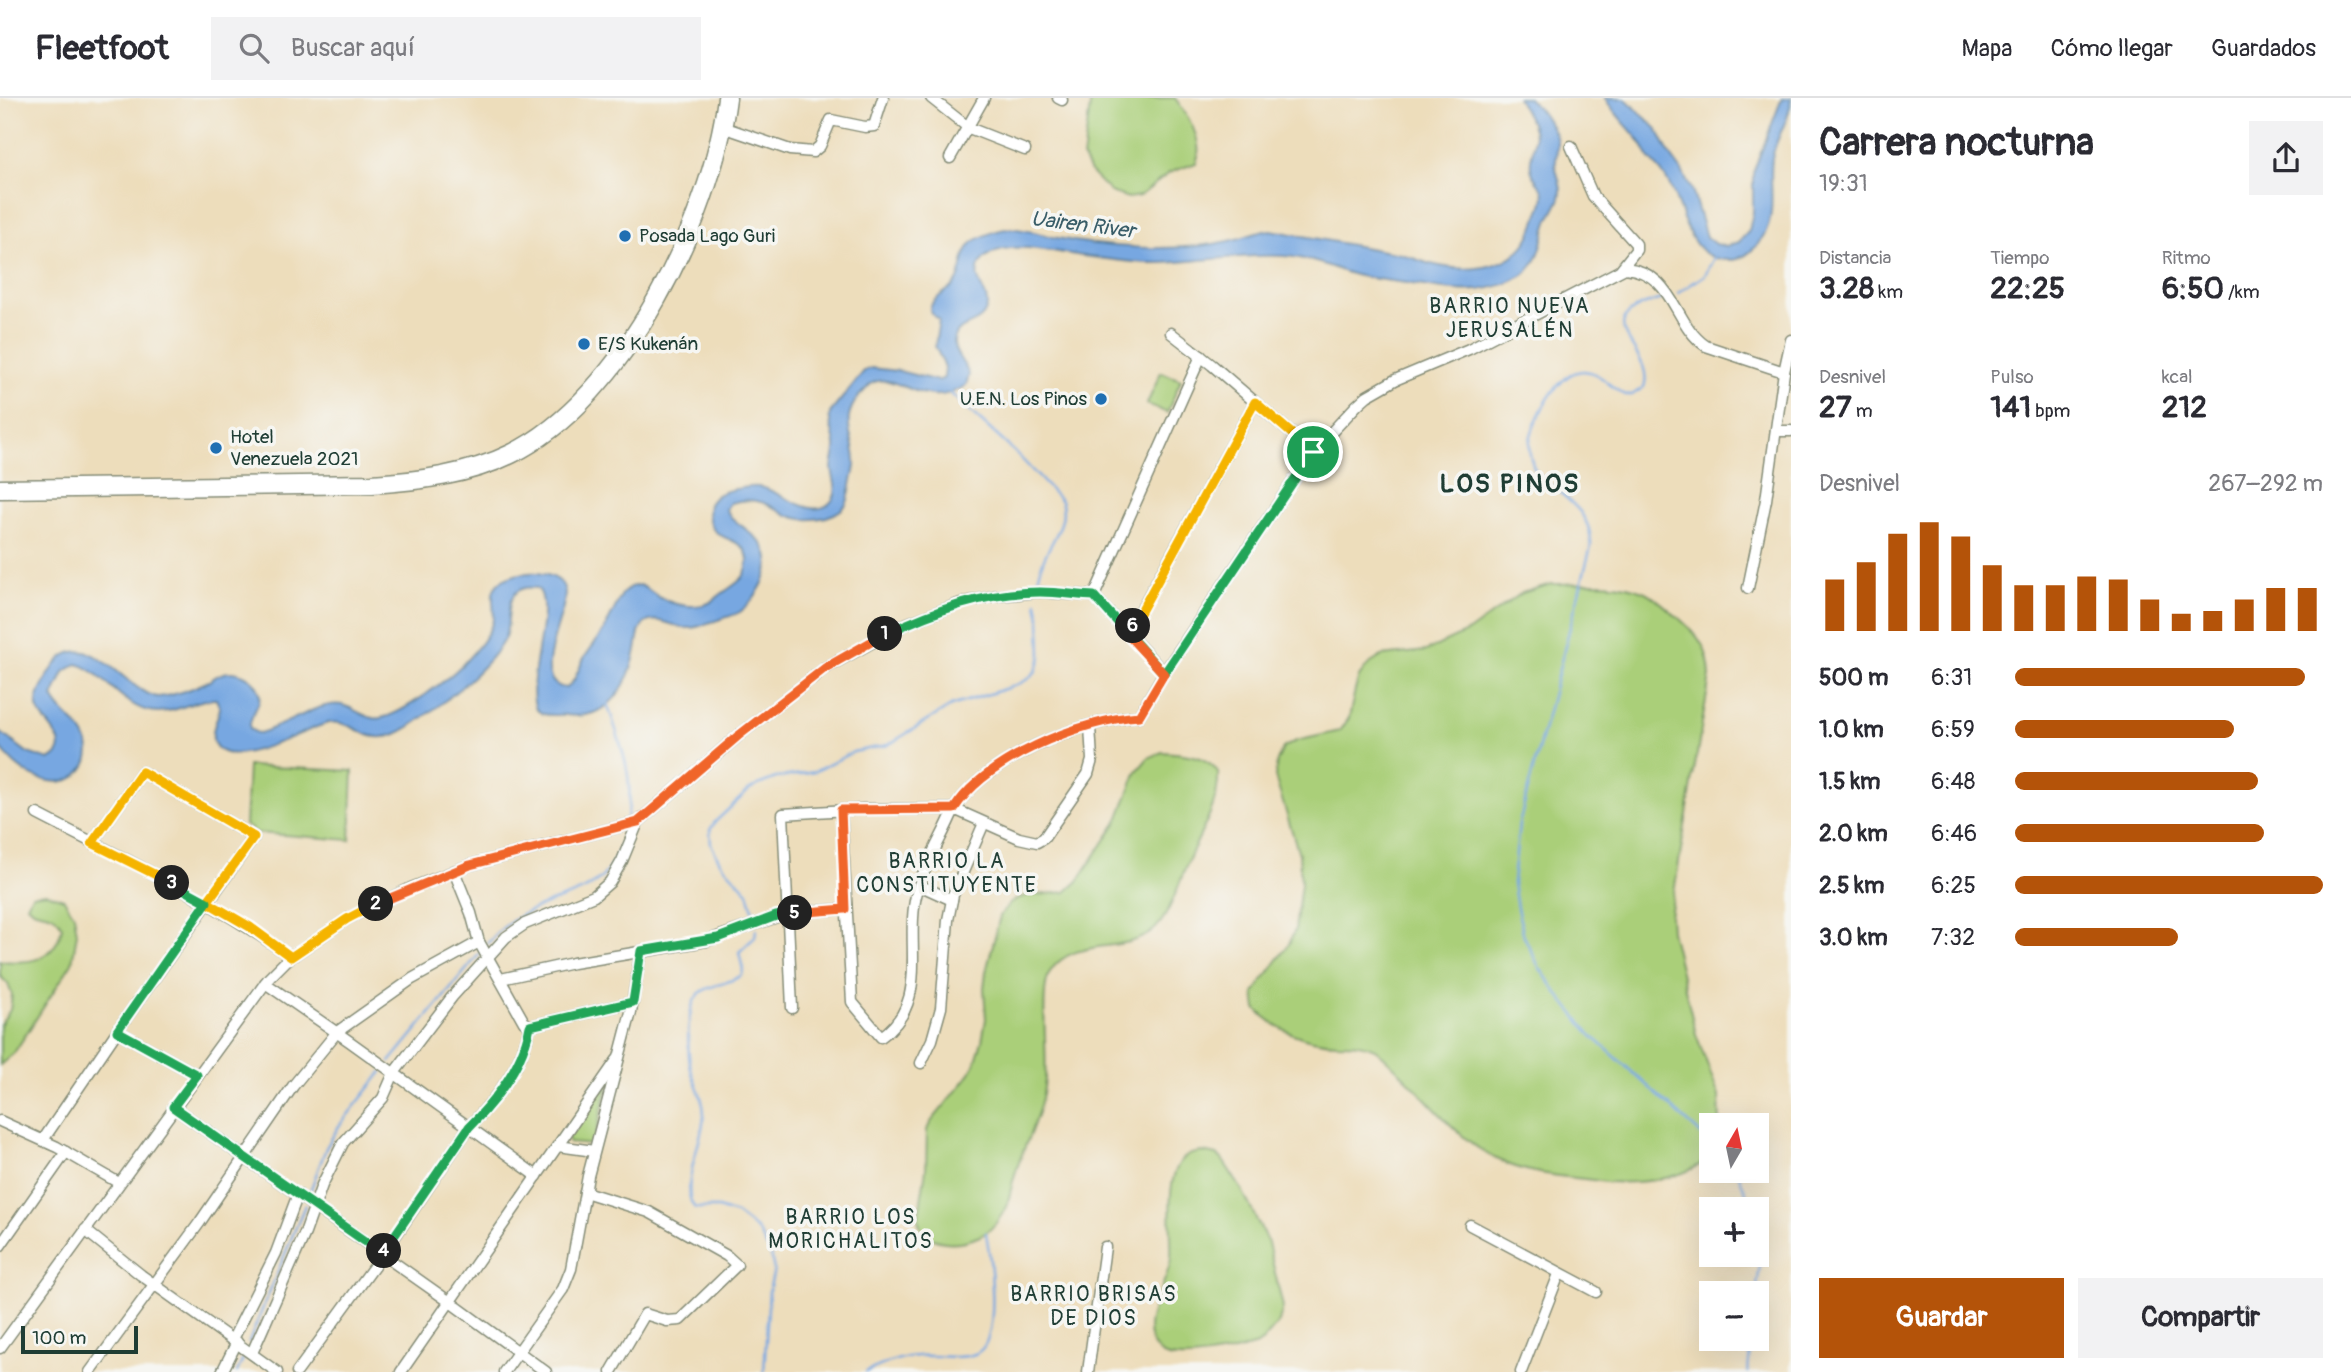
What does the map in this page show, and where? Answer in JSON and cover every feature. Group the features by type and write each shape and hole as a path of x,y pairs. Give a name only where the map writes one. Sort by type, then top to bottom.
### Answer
{"highway":[{"path":"0,489 372,484 461,472 513,453 542,436 565,416 599,379 638,329 665,284 698,214 709,184 727,98"}],"street":[{"path":"723,127 790,150 813,152 820,146 831,120 865,127 874,126 883,98"},
{"path":"931,98 967,126 1025,150"},
{"path":"950,158 984,98"},
{"path":"841,810 852,1002 881,1037 899,1021 911,990 914,904 919,885 954,809 970,788 997,766 1043,743 1090,726 1139,716 1164,674 1313,452 1357,405 1379,388 1501,333 1621,269 1636,250 1636,244 1593,196 1571,146"},
{"path":"1621,269 1643,273 1666,290 1696,338 1706,346 1784,372"},
{"path":"1171,333 1313,452"},
{"path":"1748,588 1766,500 1791,340"},
{"path":"1094,596 1201,356"},
{"path":"1128,635 1255,402"},
{"path":"1776,431 1791,431"},
{"path":"0,1348 173,1107 277,968 358,912 454,871 499,856 638,822 738,736 825,668 879,637 938,611 985,598 1040,592 1094,596 1164,674"},
{"path":"792,1008 783,814 841,810 954,809 1028,841 1041,840 1088,774 1092,760 1090,726"},
{"path":"43,1140 254,837 142,772 92,843"},
{"path":"37,814 207,902 250,927 291,957"},
{"path":"252,1353 338,1150 383,1098 394,1073 452,997 506,937 525,925 582,902 603,890 622,861 638,822"},
{"path":"921,1063 932,1041 941,1009 952,900 984,823"},
{"path":"454,871 479,942 524,1022 530,1026 633,1002"},
{"path":"919,885 952,900"},
{"path":"500,979 718,938 788,913 845,909"},
{"path":"90,1372 293,1086 337,1032 412,979 479,942"},
{"path":"504,1372 568,1279 594,1151 633,1002 641,951"},
{"path":"265,983 537,1176"},
{"path":"297,1372 383,1254 469,1127 518,1064 530,1026"},
{"path":"117,1031 197,1075"},
{"path":"401,1372 620,1057"},
{"path":"173,1107 546,1372"},
{"path":"0,1121 43,1140 119,1183"},
{"path":"558,1146 594,1151"},
{"path":"0,1246 66,1152"},
{"path":"585,1192 649,1212 727,1256 737,1265 680,1320 672,1322 645,1314 611,1372"},
{"path":"222,1372 276,1253 298,1194"},
{"path":"1470,1225 1596,1292"},
{"path":"85,1230 154,1284 277,1372"},
{"path":"1088,1372 1105,1247"},
{"path":"1521,1372 1559,1274"}],"green space":[{"path":"1091,98 1175,98 1196,137 1196,163 1169,173 1140,196 1128,198 1110,192 1090,172 1083,158"},
{"path":"1161,372 1181,380 1167,413 1147,404"},
{"path":"1585,583 1632,587 1663,604 1693,632 1705,651 1709,667 1710,676 1670,916 1671,931 1696,1034 1719,1096 1720,1113 1699,1113 1699,1165 1662,1179 1606,1182 1545,1174 1510,1165 1491,1156 1455,1129 1375,1049 1357,1044 1303,1038 1283,1030 1256,1009 1254,993 1289,944 1295,930 1301,884 1299,854 1275,777 1277,761 1283,748 1296,741 1340,731 1349,718 1359,677 1368,665 1382,656 1426,651 1469,631 1522,593 1551,584"},
{"path":"1162,752 1201,758 1218,772 1216,796 1172,903 1161,922 1147,935 1122,943 1082,950 1059,962 1050,972 1045,993 1044,1090 1003,1214 986,1233 972,1239 943,1242 934,1239 921,1228 918,1219 926,1170 927,1130 975,1064 986,1019 986,972 1000,916 1010,903 1017,899 1066,892 1078,881 1117,822 1137,771 1148,758"},
{"path":"248,766 353,771 350,840 257,833 245,825"},
{"path":"46,893 64,899 74,915 77,933 72,963 14,1053 0,1065 0,1025 10,1010 12,995 8,984 0,976 0,961 31,961 40,958 54,947 62,927 50,914 36,911 27,905 32,895"},
{"path":"604,1085 608,1086 593,1145 569,1143 568,1138"},
{"path":"1202,1152 1217,1155 1222,1159 1242,1190 1268,1243 1283,1307 1279,1322 1257,1345 1206,1356 1178,1358 1159,1352 1149,1331 1150,1319 1171,1258 1170,1204 1174,1175 1187,1156"}],"water":[{"path":"1517,98 1528,98 1553,129 1557,141 1556,168 1561,194 1532,266 1520,277 1506,284 1479,290 1451,290 1374,279 1283,256 1152,263 1042,249 1011,248 986,256 977,271 987,301 985,313 962,328 954,342 956,352 969,375 966,385 951,393 937,395 924,394 880,381 871,384 860,395 850,412 849,426 855,463 849,497 840,511 819,519 803,519 757,501 730,503 726,509 729,515 759,541 768,560 767,572 756,594 740,612 692,628 653,621 643,625 628,677 614,699 594,713 550,715 536,709 534,680 543,610 542,597 537,588 527,588 521,589 513,596 509,605 505,637 491,658 458,690 396,734 372,736 343,724 329,723 267,747 232,754 219,750 213,739 220,708 216,699 199,701 165,712 145,710 126,700 93,672 76,664 64,672 53,697 81,731 88,744 88,758 82,770 76,776 60,782 42,779 19,767 0,748 0,732 28,753 49,760 57,754 59,741 40,713 37,701 55,665 64,656 76,651 99,658 134,685 157,697 190,689 224,673 235,672 245,676 257,687 260,697 250,723 250,728 256,733 328,705 343,705 373,718 394,714 420,698 463,664 481,644 491,626 495,588 504,579 525,573 538,573 557,579 564,588 565,598 549,660 550,674 555,683 567,688 604,630 622,594 630,587 640,585 660,598 675,603 700,605 713,601 744,576 748,566 745,551 712,527 709,504 716,496 727,491 756,487 809,508 826,506 833,499 835,487 832,467 835,448 830,413 864,371 871,368 899,371 938,381 944,378 945,367 935,346 939,320 930,309 936,299 959,278 966,251 976,240 997,231 1014,229 1095,244 1164,248 1208,245 1270,230 1400,254 1446,267 1477,268 1492,265 1506,260 1527,241 1544,199 1542,188 1533,176 1531,168 1533,130"},
{"path":"1605,98 1625,98 1657,129 1692,190 1706,237 1715,244 1726,246 1739,242 1749,231 1753,212 1753,173 1782,98 1791,98 1772,159 1771,214 1764,235 1754,248 1742,257 1730,260 1714,257 1697,246 1685,225 1668,182 1649,158 1640,141"}],"waterway":[{"path":"1678,293 1705,275 1716,254"},
{"path":"1662,299 1638,307 1626,316 1623,326 1641,361 1645,373 1644,387 1632,395 1626,395 1596,374 1584,371 1575,373 1566,378 1549,397 1532,431 1529,448 1536,472 1580,512 1590,533 1591,546 1519,824 1513,883 1524,936 1539,967 1561,998 1591,1035 1699,1132"},
{"path":"949,392 1016,453 1061,501 1061,524 1043,561 1037,584"},
{"path":"755,918 748,892 720,862 711,844 710,830 715,822 758,785 776,778 814,772 853,752 888,745 951,706 1028,679 1036,671 1041,657 1037,602"},
{"path":"607,703 628,774 627,818"},
{"path":"487,944 515,919 597,882 617,854 624,832"},
{"path":"756,930 755,937 739,952 742,975 704,990 695,999 692,1007 688,1036 689,1056 704,1115 689,1189 695,1208 718,1208 736,1214 757,1230 770,1252 774,1270 769,1291 764,1372"},
{"path":"390,1062 480,953"},
{"path":"309,1194 326,1148 339,1126 382,1072"},
{"path":"1742,1183 1748,1197"},
{"path":"249,1342 305,1205"},
{"path":"866,1372 910,1357 970,1355 977,1353 985,1345 992,1315 986,1233"},
{"path":"1758,1281 1760,1267"},
{"path":"1748,1372 1750,1351"},
{"path":"237,1372 243,1359"}],"place":[{"name":"Posada Lago Guri","path":"625,236"},
{"name":"E/S Kukenán","path":"584,344"},
{"name":"U.E.N. Los Pinos","path":"1101,399"},
{"name":"Hotel Venezuela 2021","path":"216,448"}],"district":[{"name":"BARRIO NUEVA JERUSALÉN","path":"1510,318"},
{"name":"LOS PINOS","path":"1510,484"},
{"name":"BARRIO LA CONSTITUYENTE","path":"947,873"},
{"name":"BARRIO LOS MORICHALITOS","path":"851,1229"},
{"name":"BARRIO BRISAS DE DIOS","path":"1094,1306"}],"route":[{"path":"1313,452 1164,674 1094,596 1020,593 961,603 908,623 825,668 738,736 638,822 499,856 430,880 358,912 291,957 250,927 207,902 254,837 142,772 92,843 207,902 117,1031 197,1075 173,1107 383,1254 469,1127 518,1064 530,1026 633,1002 641,951 718,938 788,913 845,909 841,810 954,809 962,796 979,779 1026,751 1082,728 1139,716 1164,674 1128,635 1255,402 1313,452"}],"water label":[{"name":"Uairen River","path":"1083,225"}]}
